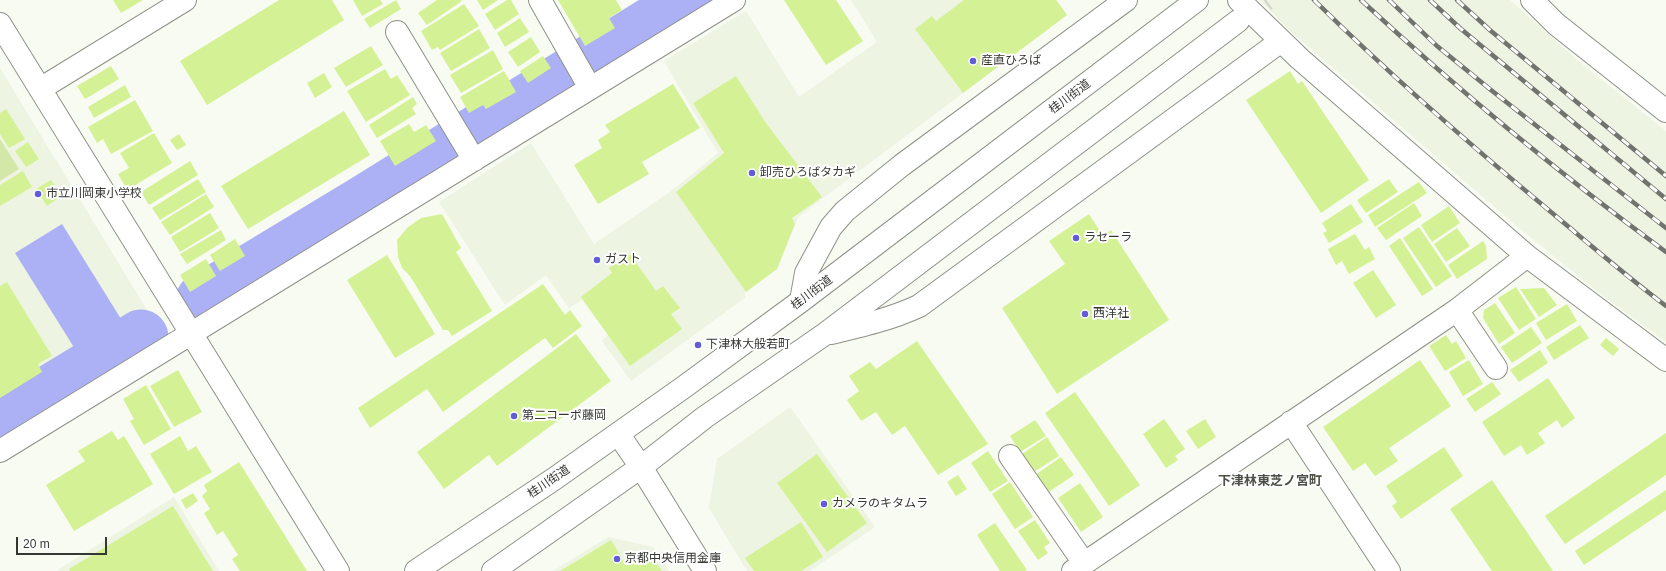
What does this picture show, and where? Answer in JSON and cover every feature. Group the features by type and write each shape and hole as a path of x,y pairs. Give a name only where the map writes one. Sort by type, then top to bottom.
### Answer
{"street":[{"path":"40,89 186,0"},
{"path":"540,0 590,88"},
{"path":"0,451 734,0"},
{"path":"801,301 806,273 831,227 845,211 902,165 1126,0"},
{"name":"桂川街道","path":"416,571 618,435 801,301 1197,0"},
{"path":"1239,0 1281,41 1527,256 1666,360"},
{"path":"1532,0 1556,24 1666,111"},
{"path":"494,571 641,467 705,417 826,334 1238,21"},
{"path":"0,24 338,571"},
{"path":"397,32 474,160"},
{"path":"826,334 863,326 902,314 919,306 1281,41"},
{"path":"1010,456 1078,567 1457,310 1527,256"},
{"path":"1457,310 1496,368"},
{"path":"1291,422 1389,571"},
{"path":"618,435 641,467 705,571"}],"shaded area":[{"path":"851,0 1056,0 1067,15 798,217 777,269 744,293 746,297 631,381 602,341 608,335 582,300 569,308 546,275 505,305 439,202 531,143 594,244 670,192 718,153 664,61 746,11 799,97 877,42"},
{"path":"1260,0 1510,0 1577,60 1666,131 1666,342 1598,292 1518,227 1289,30"},
{"name":"市立川岡東小学校","path":"0,68 153,320 0,413"},
{"path":"790,407 875,527 810,571 747,571 709,508 717,459"},
{"path":"174,497 219,571 56,571"},
{"name":"京都中央信用金庫","path":"608,537 653,547 669,571 553,571"}],"green space":[{"path":"0,139 19,169 0,181"}],"water":[{"path":"62,224 121,319 75,349 15,253"}],"building":[{"path":"113,0 143,0 121,13"},
{"path":"279,0 332,0 344,20 207,105 180,61"},
{"path":"353,0 380,0 383,4 362,16"},
{"path":"396,0 401,9 370,28 364,19"},
{"path":"437,0 462,1 427,25 418,13"},
{"path":"477,0 498,0 483,10"},
{"path":"507,0 511,0 519,14 495,30 485,14"},
{"path":"558,0 616,0 622,10 609,18 615,28 585,46"},
{"path":"784,0 836,0 863,41 826,65"},
{"name":"産直ひろば","path":"964,0 1056,0 1067,15 963,93 915,29 932,16 936,21"},
{"path":"464,4 479,26 440,50 438,47 432,50 421,31"},
{"path":"520,18 529,32 505,47 497,33"},
{"path":"479,29 490,48 451,71 440,53"},
{"path":"531,37 540,52 518,67 508,52"},
{"path":"371,46 383,65 346,87 334,68"},
{"path":"493,50 503,69 461,93 450,75"},
{"path":"543,56 551,68 528,83 520,71"},
{"path":"111,66 119,79 85,99 77,86"},
{"path":"385,69 391,79 397,75 410,95 366,122 347,91"},
{"path":"504,71 516,92 486,109 483,105 469,113 460,97"},
{"path":"1290,71 1298,84 1302,81 1369,180 1321,213 1246,100"},
{"path":"324,73 332,87 315,98 307,83"},
{"name":"卸売ひろばタカギ","path":"736,76 766,123 822,197 792,218 795,224 777,269 746,292 676,192 724,153 693,103"},
{"path":"673,84 700,128 642,162 649,174 598,204 574,165 602,148 598,140 610,132 605,125"},
{"path":"125,85 131,97 94,118 88,107"},
{"path":"413,97 417,104 412,108 416,114 377,138 369,125"},
{"path":"135,100 153,131 111,154 103,139 97,143 88,127"},
{"path":"6,109 25,139 9,148 0,134 0,113"},
{"path":"344,111 370,155 248,229 221,186"},
{"path":"409,124 414,132 426,125 436,141 395,166 380,141"},
{"path":"154,133 172,163 127,190 118,174 129,168 120,153"},
{"path":"179,134 186,145 177,150 170,140"},
{"path":"28,142 39,159 26,167 15,151"},
{"path":"190,161 198,175 149,205 141,192"},
{"path":"23,171 32,187 0,206 0,185"},
{"path":"198,179 206,192 160,220 152,208"},
{"path":"1389,179 1398,192 1366,213 1357,200"},
{"path":"51,180 61,196 47,206 36,189"},
{"path":"1419,182 1427,193 1375,227 1368,215"},
{"path":"206,194 214,207 170,235 161,222"},
{"path":"1414,203 1422,216 1386,240 1377,228"},
{"path":"1351,204 1363,222 1329,243 1323,233 1327,231 1322,223"},
{"path":"1449,206 1460,223 1432,242 1421,225"},
{"path":"210,213 219,228 180,252 171,237"},
{"path":"442,214 461,248 456,252 492,311 452,336 448,330 443,330 410,276 402,268 398,257 397,240 408,227 421,218"},
{"name":"西洋社","path":"1089,214 1103,236 1111,230 1169,320 1057,394 1002,308 1065,264 1049,241"},
{"path":"1419,227 1452,276 1436,287 1403,238"},
{"path":"1457,228 1470,246 1446,262 1434,244"},
{"path":"221,230 226,240 187,264 180,254"},
{"path":"1355,234 1365,250 1369,247 1375,259 1349,274 1342,261 1336,265 1328,249"},
{"path":"1400,238 1433,289 1422,296 1389,246"},
{"path":"235,239 245,256 220,271 210,255"},
{"path":"1483,241 1486,246 1487,259 1457,279 1448,265"},
{"path":"630,254 656,291 663,286 680,308 671,314 682,329 630,366 581,297 612,273 609,268"},
{"path":"387,255 435,334 395,358 347,280"},
{"path":"206,259 216,276 190,292 180,275"},
{"path":"1373,270 1396,305 1376,318 1353,283"},
{"path":"7,282 52,356 38,364 42,372 0,398 0,286"},
{"path":"543,284 565,315 570,310 582,326 553,348 545,338 443,412 427,389 370,428 358,408"},
{"path":"1516,287 1536,319 1519,330 1498,298"},
{"path":"1544,288 1557,305 1539,317 1520,289"},
{"path":"1495,303 1515,333 1499,344 1483,318 1484,310"},
{"path":"1567,304 1577,321 1546,340 1536,323"},
{"path":"1580,325 1589,338 1554,360 1546,347"},
{"path":"1531,327 1542,343 1512,363 1501,347"},
{"name":"第二コーポ藤岡","path":"576,334 611,381 497,466 489,455 444,489 417,452"},
{"path":"1446,335 1452,344 1456,341 1466,358 1445,371 1429,346"},
{"path":"1606,338 1619,349 1613,356 1600,345"},
{"path":"917,341 988,444 938,475 905,426 892,435 876,412 861,421 847,400 859,391 849,376 870,362 876,369"},
{"path":"1540,350 1548,363 1519,382 1510,370"},
{"path":"1420,360 1451,406 1389,448 1398,461 1375,476 1365,463 1353,471 1323,427"},
{"path":"1469,360 1483,384 1463,396 1449,372"},
{"path":"178,370 202,412 174,427 150,386"},
{"path":"1548,378 1575,418 1562,428 1557,420 1538,433 1545,443 1527,455 1521,445 1504,456 1482,422"},
{"path":"1492,382 1501,394 1475,412 1466,399"},
{"path":"146,385 171,429 144,445 130,421 134,419 123,399"},
{"path":"1075,392 1140,485 1109,506 1045,413"},
{"path":"1164,419 1185,449 1175,456 1178,460 1166,468 1143,434"},
{"path":"1205,419 1216,437 1198,449 1186,431"},
{"path":"1035,420 1046,436 1020,452 1010,436"},
{"path":"112,431 118,440 124,436 153,484 74,531 46,485 85,461 78,451"},
{"path":"1666,433 1666,475 1565,544 1545,516"},
{"path":"180,436 188,451 196,446 212,472 174,494 150,454"},
{"path":"1047,437 1059,456 1034,472 1022,454"},
{"path":"1444,447 1463,476 1401,519 1392,506 1397,502 1386,486"},
{"path":"988,451 1008,481 990,492 971,463"},
{"path":"817,454 867,523 827,552 777,483"},
{"path":"1061,457 1074,475 1047,493 1035,475"},
{"path":"239,462 307,571 240,571 232,559 238,555 223,531 217,535 204,513 210,509 202,496 207,491 204,485"},
{"path":"958,475 967,489 956,496 947,482"},
{"path":"1492,480 1553,571 1492,571 1450,509"},
{"path":"1010,482 1033,517 1015,529 992,494"},
{"path":"1080,483 1103,517 1081,532 1058,498"},
{"path":"1666,490 1666,510 1584,565 1575,551"},
{"path":"193,493 198,501 186,509 181,500"},
{"path":"173,506 213,571 70,571 69,569"},
{"path":"1035,520 1050,543 1044,547 1048,553 1038,560 1018,531"},
{"path":"801,522 823,557 801,571 754,571 745,558"},
{"path":"995,523 1027,570 1000,571 977,535"},
{"name":"京都中央信用金庫","path":"611,540 626,565 648,550 662,571 560,571"}],"waterway":[{"path":"203,300 362,204 691,0"},
{"path":"0,423 141,337"}],"tunnel":[{"path":"1238,21 1266,0"}],"railway":[{"path":"1314,0 1460,135 1608,260 1666,306"},
{"path":"1361,0 1472,99 1548,162 1666,252"},
{"path":"1389,0 1437,46 1666,228"},
{"path":"1430,0 1461,29 1666,199"},
{"path":"1457,0 1491,31 1666,176"}],"place":[{"name":"産直ひろば","path":"973,61"},
{"name":"卸売ひろばタカギ","path":"752,173"},
{"name":"市立川岡東小学校","path":"38,194"},
{"name":"ラセーラ","path":"1076,238"},
{"name":"ガスト","path":"597,260"},
{"name":"西洋社","path":"1085,314"},
{"name":"下津林大般若町","path":"698,345"},
{"name":"第二コーポ藤岡","path":"514,416"},
{"name":"カメラのキタムラ","path":"824,504"},
{"name":"京都中央信用金庫","path":"617,559"}],"district":[{"name":"下津林東芝ノ宮町","path":"1270,481"}]}
